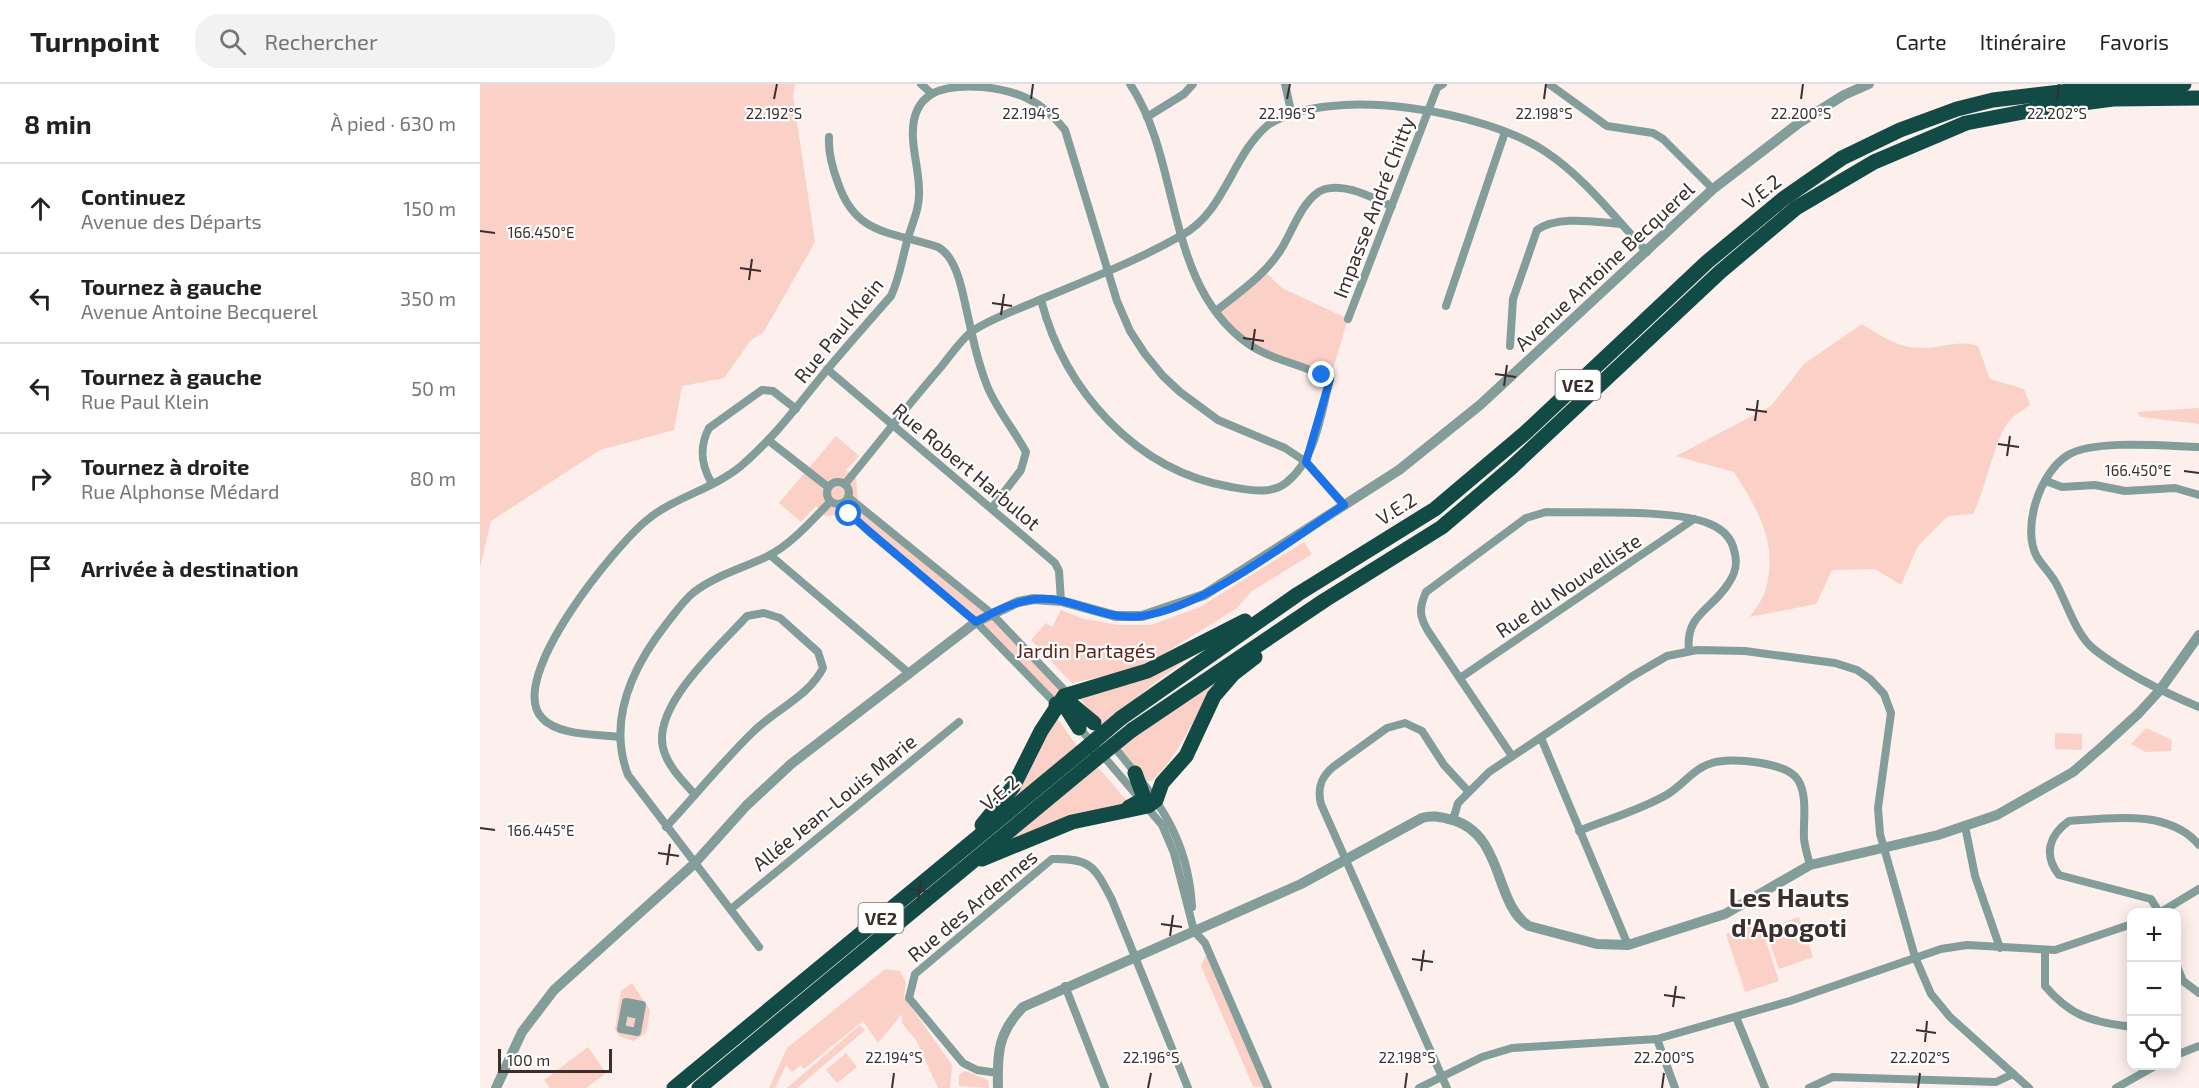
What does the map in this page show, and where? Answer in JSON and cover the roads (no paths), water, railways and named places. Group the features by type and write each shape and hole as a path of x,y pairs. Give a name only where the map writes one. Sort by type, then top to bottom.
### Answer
{"highway":[{"name":"V.E.2","path":"699,1088 962,860 1091,753 1121,718 1298,594 1435,509 1525,434 1707,262 1783,200 1865,145 1957,109 1993,100 2120,85 2184,84"},
{"name":"V.E.2","path":"1091,753 1132,730 1158,710 1324,600 1442,527 1520,460 1720,272 1796,208 1874,162 1966,123 2113,99 2197,98"},
{"path":"962,860 1013,787 1064,700 1147,671 1298,594"},
{"path":"962,860 1071,822 1124,810 1148,798 1186,756 1214,696 1233,674 1324,600"},
{"path":"1064,700 1094,723"},
{"path":"1064,700 1079,728"},
{"path":"1131,778 1148,798"},
{"name":"V.E.2","path":"674,1088 962,860"}],"street":[{"path":"921,84 930,92 952,86 996,89 1024,95 1048,110 1065,130 1117,301 1130,331 1163,376 1218,420 1285,448 1306,462 1344,505"},
{"path":"1041,300 1052,334 1098,410 1125,439 1160,462 1196,479 1255,491 1278,488 1287,483 1306,462 1330,379 1260,351 1236,334 1216,311 1195,275 1147,117 1130,84"},
{"path":"1147,117 1184,94 1193,84"},
{"path":"1285,84 1291,111"},
{"name":"Impasse André Chitty","path":"1348,319 1429,107 1437,88 1443,84"},
{"path":"1549,84 1607,126 1653,133 1663,139 1713,189"},
{"name":"Avenue Antoine Becquerel","path":"496,1088 522,1032 543,1002 582,964 694,864 746,806 790,764 976,622 1018,602 1047,599 1116,616 1142,616 1204,595 1399,470 1480,405 1713,189 1799,123 1844,95 1869,84"},
{"name":"Rue Paul Klein","path":"620,737 553,726 542,718 535,707 543,659 556,632 590,582 633,531 668,505 740,466 796,409 827,369 891,296 899,278 908,237 916,218 920,189 913,140 914,117 916,110 930,92"},
{"path":"845,484 970,333 1182,236 1192,229 1215,204 1258,134 1270,123 1291,111 1337,99 1429,107 1452,112 1522,138 1550,154 1570,170 1647,252"},
{"path":"1446,306 1505,132"},
{"path":"829,137 828,149 833,168 844,201 853,215 876,229 908,237 946,252 960,282 970,333 988,389 1026,452 1022,471 992,508"},
{"path":"1216,311 1264,271 1279,253 1310,200 1318,191 1336,187 1346,189 1392,206"},
{"path":"1510,346 1512,299 1537,230 1544,225 1564,222 1621,224"},
{"name":"Rue Robert Harbulot","path":"827,369 1055,563 1059,572 1061,601"},
{"path":"711,482 702,465 704,437 709,428 762,390 773,391 796,409"},
{"path":"768,440 828,487"},
{"path":"2199,447 2095,447 2068,455 2051,471 2046,481 2031,519 2030,532 2037,557 2055,579 2088,643 2160,690 2199,707"},
{"path":"2046,481 2062,487 2095,485 2125,491 2175,488 2199,495"},
{"path":"828,487 838,482 845,484 849,490 848,497 840,504"},
{"path":"828,487 827,496 830,502"},
{"path":"848,497 991,613 1064,700"},
{"path":"830,502 840,504 868,531 1064,700"},
{"path":"759,947 666,828 628,775 620,749 624,700 635,671 660,632 685,600 709,582 770,555 809,523 830,502"},
{"path":"1512,756 1421,619 1420,606 1426,592 1526,518 1546,512 1694,519 1708,523 1726,534 1732,544 1737,567 1728,585 1706,610 1693,620 1687,634 1689,651"},
{"name":"Rue du Nouvelliste","path":"1460,678 1694,519"},
{"path":"770,555 910,674"},
{"path":"666,828 753,732 816,681 823,668 818,652 780,618 764,613 747,616 671,702 662,736 664,753 695,795"},
{"path":"998,1088 1001,1039 1009,1022 1023,1007 1065,986 1301,884 1347,861 1422,818 1436,816 1453,820 1469,827 1483,841 1523,922 1537,929 1597,944 1628,945 1725,914 1810,865 1965,826 1997,815 2073,772 2139,713 2160,690 2199,635"},
{"path":"1453,820 1458,803 1468,791 1512,756 1666,656 1689,651 1745,651 1836,663 1857,670 1870,679 1884,694 1891,713 1878,808 1883,847 1915,957 1931,994 1950,1017 2029,1088"},
{"name":"Allée Jean-Louis Marie","path":"731,909 958,722"},
{"path":"1094,723 1131,778"},
{"path":"1447,1088 1321,804 1319,788 1326,774 1387,728 1405,723 1422,731 1444,765 1468,791"},
{"path":"1079,728 1131,778"},
{"path":"1541,738 1628,945"},
{"path":"1579,831 1666,794 1708,764 1724,760 1776,766 1789,771 1803,790 1804,842 1810,865"},
{"path":"1148,798 1174,853 1194,931 1205,943 1268,1088"},
{"path":"2157,908 2151,900 2059,875 2051,865 2049,852 2052,839 2059,827 2069,821 2155,820 2173,824 2190,834 2199,845"},
{"path":"1965,826 1975,876 2000,948"},
{"name":"Rue des Ardennes","path":"998,1073 977,1070 963,1063 909,998 915,974 1052,859 1079,858 1099,874 1136,957"},
{"path":"2167,908 2199,889"},
{"path":"1419,1088 1482,1057 1512,1048 1657,1039 1736,1017 1941,949 1967,945 2044,951 2127,926"},
{"path":"2044,951 2045,986 2069,1010 2091,1021 2127,1026"},
{"path":"1136,957 1188,1088"},
{"path":"2181,976 2183,981 2199,993"},
{"path":"1065,986 1105,1088"},
{"path":"1736,1017 1765,1088"},
{"path":"1657,1039 1675,1088"},
{"path":"2181,1053 2199,1046"},
{"path":"2116,1088 2147,1070"},
{"path":"1809,1088 1833,1077 1996,1082 2013,1074"}],"district":[{"name":"Les Hauts d'Apogoti","path":"1789,911"}],"park label":[{"name":"Jardin Partagés","path":"1086,650"}]}
